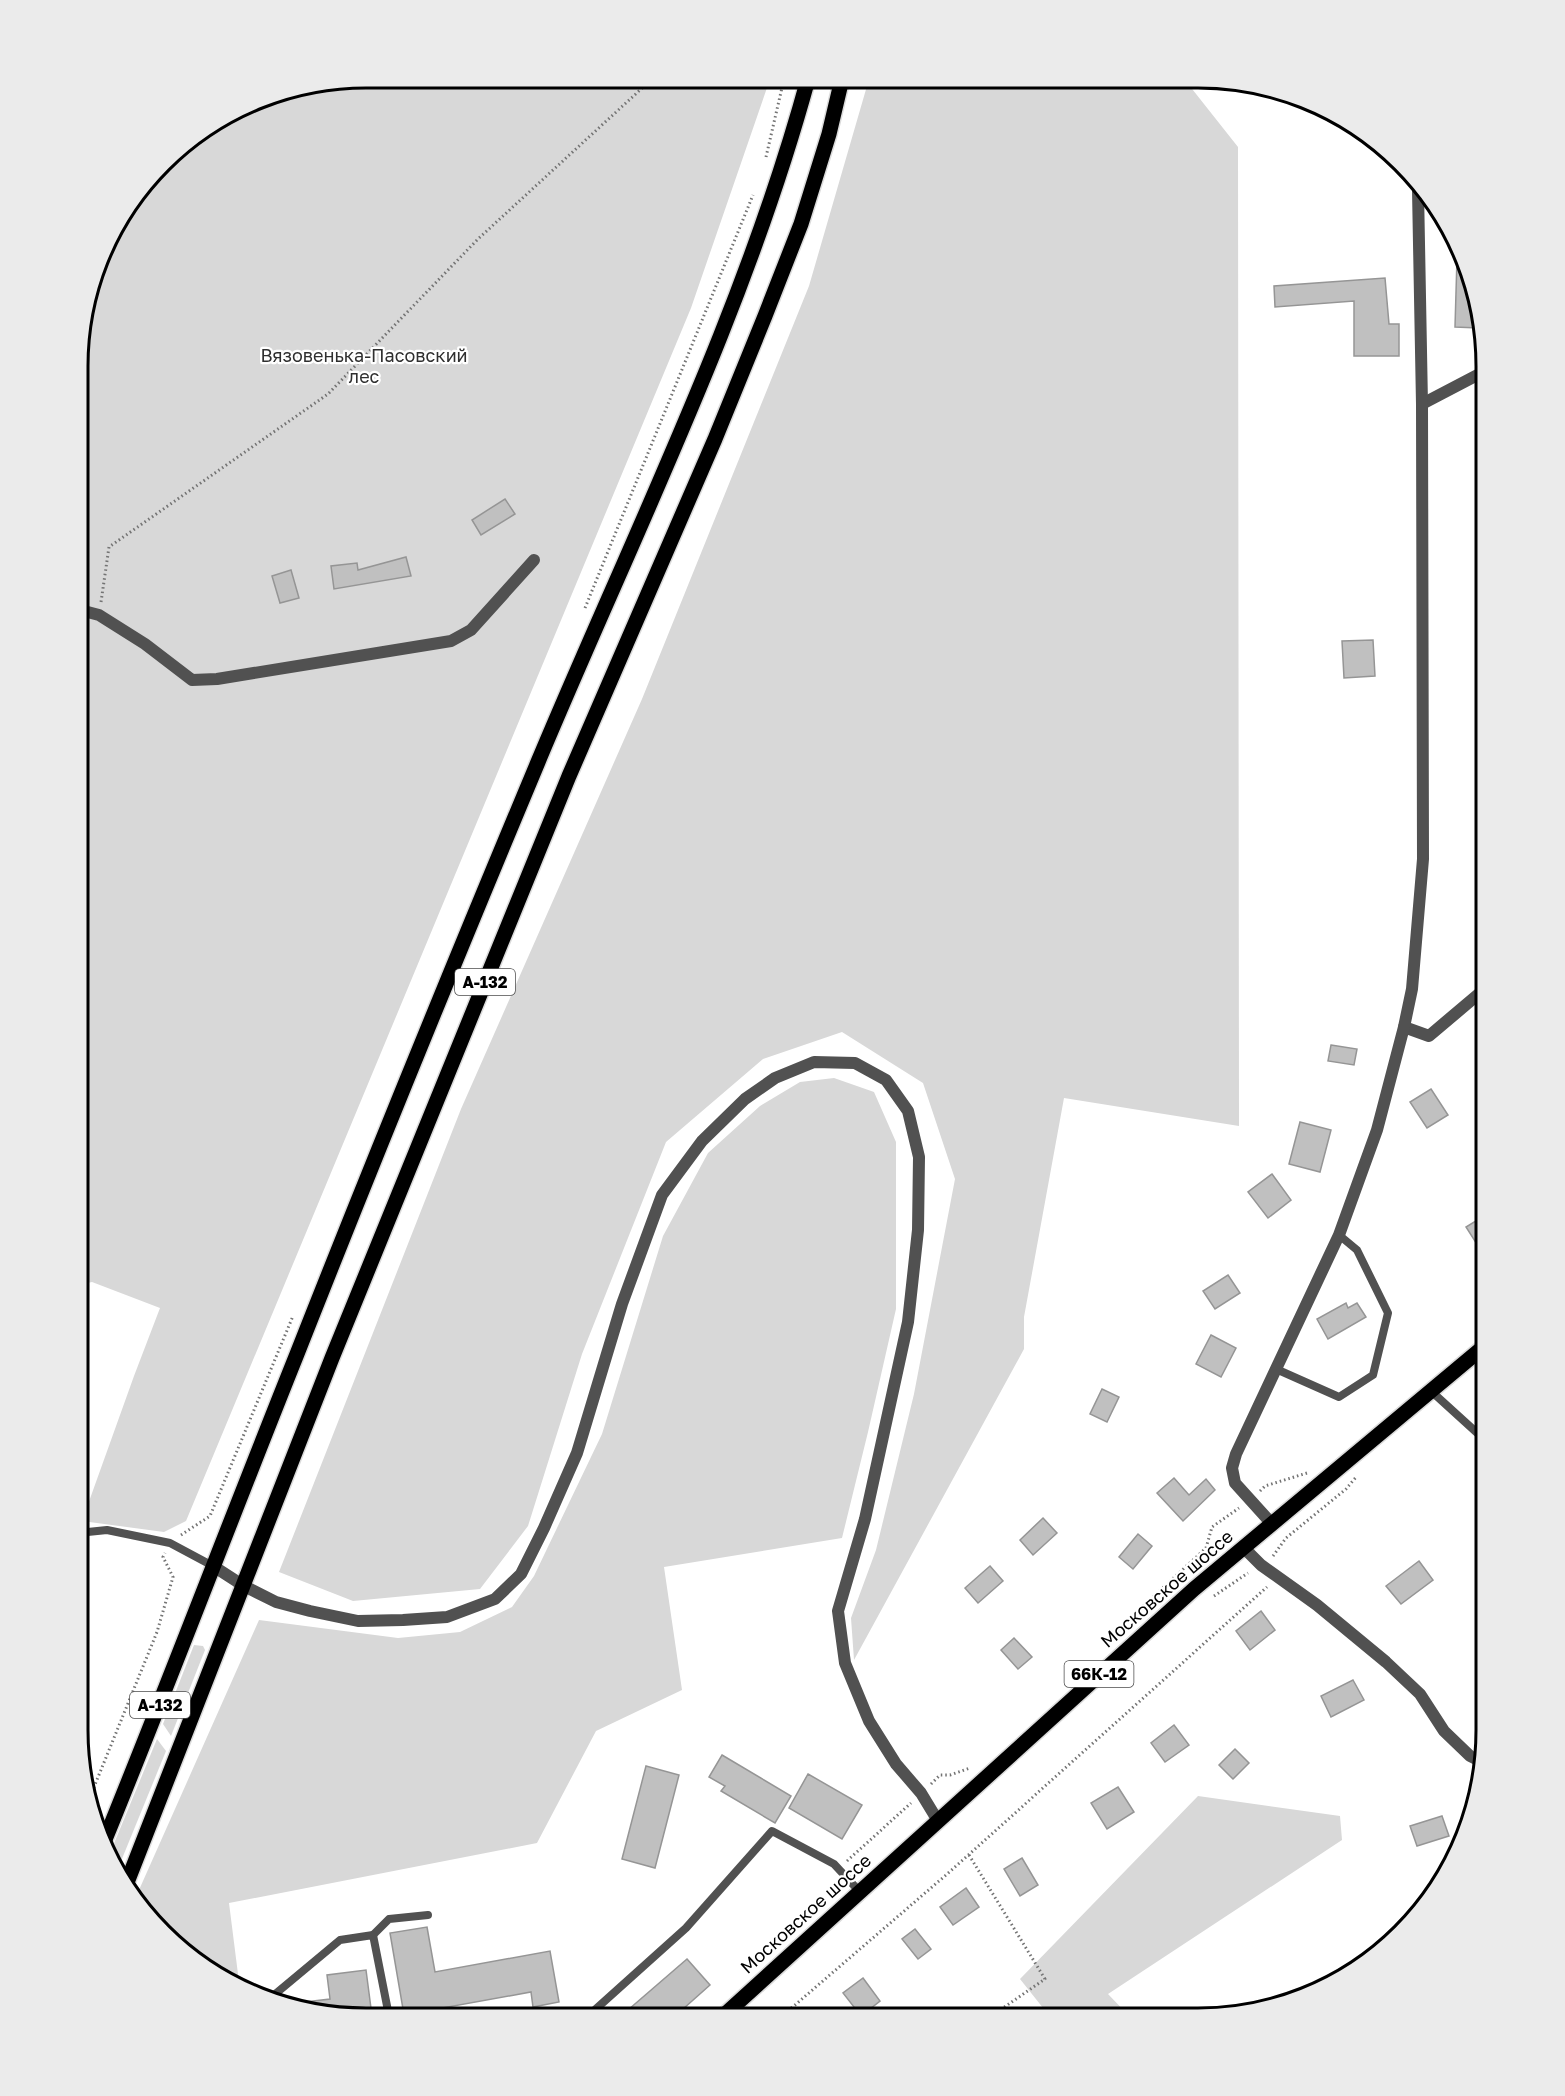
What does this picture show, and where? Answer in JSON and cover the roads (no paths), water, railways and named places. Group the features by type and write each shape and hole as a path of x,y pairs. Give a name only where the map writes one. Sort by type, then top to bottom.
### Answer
{"main road":[{"name":"А-132","path":"108,1831 301,1344 539,760 732,309 767,212 805,88"},
{"name":"А-132","path":"130,1875 332,1358 560,798 716,439 765,316 801,224 829,134 840,88"},
{"name":"Московское шоссе","path":"732,2008 1117,1657 1476,1353"}],"street":[{"path":"1272,1524 1235,1483 1232,1468 1236,1454 1340,1235 1377,1130 1412,989 1423,859 1422,404 1418,196"},
{"path":"1422,404 1476,376"},
{"path":"88,612 99,615 145,644 192,680 217,679 451,641 471,630 534,560"},
{"path":"1404,1027 1429,1036 1476,996"},
{"path":"213,1566 244,1586 276,1602 358,1621 447,1617 495,1599 520,1574 544,1528 577,1453 622,1304 662,1195 702,1141 745,1099 775,1078 814,1062 855,1063 886,1080 908,1111 919,1157 918,1230 908,1322 865,1519 838,1611 845,1663 869,1721 896,1764 921,1793 938,1821"},
{"path":"1244,1548 1260,1565 1317,1605 1386,1662 1420,1694 1444,1731 1475,1758"}],"lane":[{"path":"1276,1369 1339,1397 1373,1375 1388,1312 1358,1250 1340,1235"},
{"path":"1431,1391 1476,1432"},
{"path":"88,1532 107,1530 170,1543 213,1566"},
{"path":"597,2008 686,1928 772,1831 834,1864 860,1892"},
{"path":"277,1993 340,1940 374,1935 389,1919 428,1915"},
{"path":"374,1935 388,2008"}],"park label":[{"name":"Вязовенька-Пасовский лес","path":"364,366"}]}
